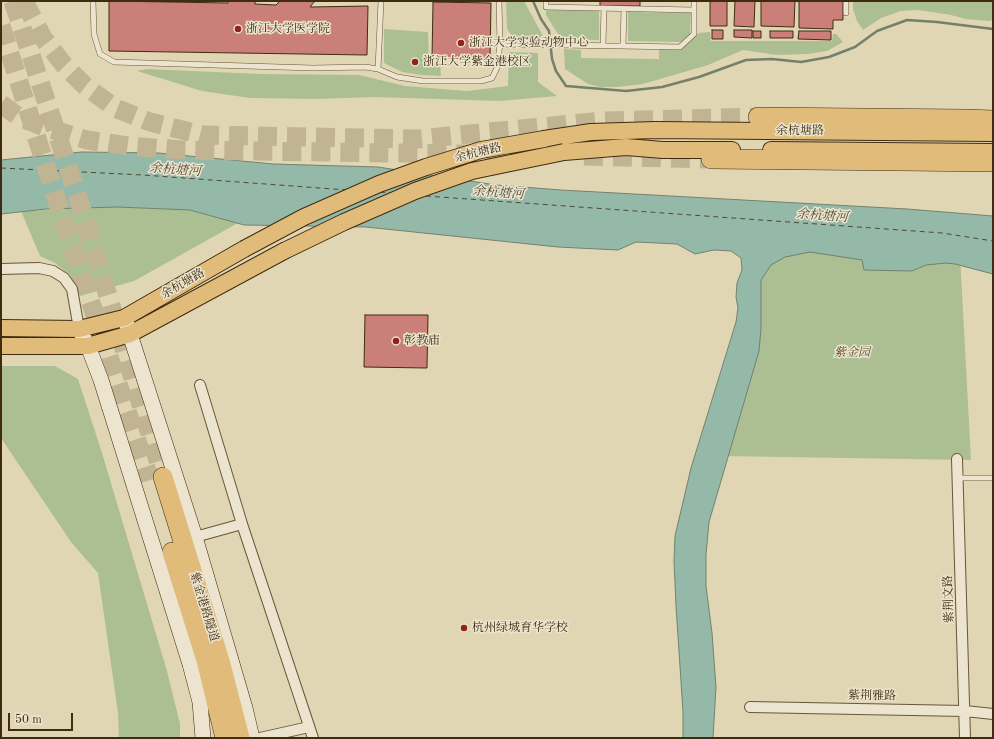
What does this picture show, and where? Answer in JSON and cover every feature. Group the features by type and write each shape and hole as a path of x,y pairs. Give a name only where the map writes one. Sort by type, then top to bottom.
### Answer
{"highway":[{"path":"758,117 874,117 993,120"},
{"path":"711,159 993,162"},
{"name":"紫金港路隧道","path":"225,738 206,660 157,478 220,661 240,738"},
{"path":"216,699 217,738"}],"main road":[{"name":"余杭塘路","path":"1,328 79,329 124,318 244,249 304,217 379,184 426,167 481,150 591,132 655,130 993,133"},
{"name":"余杭塘路","path":"1,346 88,346 130,334 284,251 344,222 415,191 472,171 564,152 626,147 663,150 993,152"},
{"path":"124,318 195,536 245,708 252,738"},
{"path":"79,329 88,346 100,380 190,664 200,702 202,738"}],"street":[{"path":"1,268 39,268 53,271 64,278 72,289 79,329"},
{"path":"200,385 242,524 312,738"},
{"name":"紫荆文路","path":"957,459 965,738"},
{"path":"195,536 242,524"},
{"name":"紫荆雅路","path":"750,708 965,711 993,714"},
{"path":"260,738 309,726"}],"lane":[{"path":"93,1 94,34 100,54 114,62 313,68 365,68 378,69 397,77 422,81 482,81 492,78 497,68 500,44 499,1"},
{"path":"378,69 381,1"},
{"path":"546,1 546,7 694,10"},
{"path":"500,44 680,47 694,34 694,1"},
{"path":"846,1 846,13"},
{"path":"603,45 604,8"},
{"path":"623,46 624,9"},
{"path":"958,478 993,478"}],"green space":[{"path":"506,1 524,1 544,38 513,38 507,29"},
{"path":"853,1 993,1 993,20 966,19 918,10 901,11 881,18 863,30 857,21 853,9"},
{"path":"546,10 599,11 599,40 561,39 546,15"},
{"path":"628,12 691,13 690,34 681,42 628,41"},
{"path":"384,29 428,32 429,62 440,63 441,76 402,72 384,63"},
{"path":"710,32 711,41 832,41 833,34 836,34 843,42 827,51 808,54 777,55 743,50 708,65 643,84 617,87 600,87 588,84 565,69 564,49 581,50 581,58 659,59 659,49 681,49 698,33"},
{"path":"509,52 538,53 538,82 557,96 499,101 375,97 317,99 250,98 202,91 137,71 147,69 260,74 359,75 405,86 467,91 508,86"},
{"path":"118,207 190,210 238,223 134,281 80,296 70,275 55,263 40,256 21,211"},
{"name":"紫金园","path":"779,241 960,255 971,460 721,456 758,275"},
{"path":"1,366 55,366 78,379 102,453 167,671 180,724 180,738 119,738 118,713 98,573 71,542 1,438"}],"water":[{"name":"余杭塘河","path":"82,152 158,153 273,164 378,167 496,185 561,190 907,209 993,216 993,274 946,263 926,265 912,271 864,270 862,260 810,252 785,257 771,265 761,280 761,328 759,351 709,522 706,555 706,586 712,633 716,687 713,738 683,738 683,712 674,561 675,536 691,468 736,322 738,308 736,297 737,283 742,270 741,258 731,251 714,250 695,254 677,244 636,242 618,250 558,247 366,227 244,225 190,210 118,207 46,209 1,214 1,160"}],"building":[{"name":"浙江大学医学院","path":"109,1 228,3 228,1 255,1 255,4 276,5 280,1 315,1 310,7 368,6 367,55 109,51"},
{"path":"600,1 640,1 640,6 600,6"},
{"path":"710,1 727,1 727,26 710,26"},
{"path":"735,1 755,1 754,27 734,26"},
{"path":"761,1 795,1 794,27 761,26"},
{"path":"799,1 843,1 843,20 833,20 833,29 799,28"},
{"name":"浙江大学实验动物中心","path":"433,2 491,3 490,60 432,59"},
{"path":"712,30 723,30 723,39 712,39"},
{"path":"734,30 752,30 752,38 734,37"},
{"path":"753,31 761,31 761,38 753,38"},
{"path":"770,31 793,31 793,38 770,38"},
{"path":"799,31 831,31 831,40 798,39"},
{"name":"彰教庙","path":"365,315 428,315 427,368 364,367"}],"waterway":[{"path":"533,1 541,19 549,31 552,59 556,71 566,86 626,91 662,87 699,77 746,60 772,59 801,62 829,57 855,47 877,31 907,20 993,29"}],"ferry route":[{"path":"1,168 143,175 347,190"},
{"path":"380,192 390,193"},
{"path":"426,196 942,233 993,241"}],"tunnel":[{"path":"13,1 78,197 163,477"},
{"path":"24,1 43,38 64,65 85,86 115,108 150,122 202,135 418,139 603,121 758,117"},
{"path":"1,26 57,201 150,480"},
{"path":"1,104 19,117 47,128 87,140 128,146 182,150 535,155"},
{"path":"584,156 711,159"}],"place":[{"name":"浙江大学医学院","path":"238,29"},
{"name":"浙江大学实验动物中心","path":"461,43"},
{"name":"浙江大学紫金港校区","path":"415,62"},
{"name":"彰教庙","path":"396,341"},
{"name":"杭州绿城育华学校","path":"464,628"}]}
